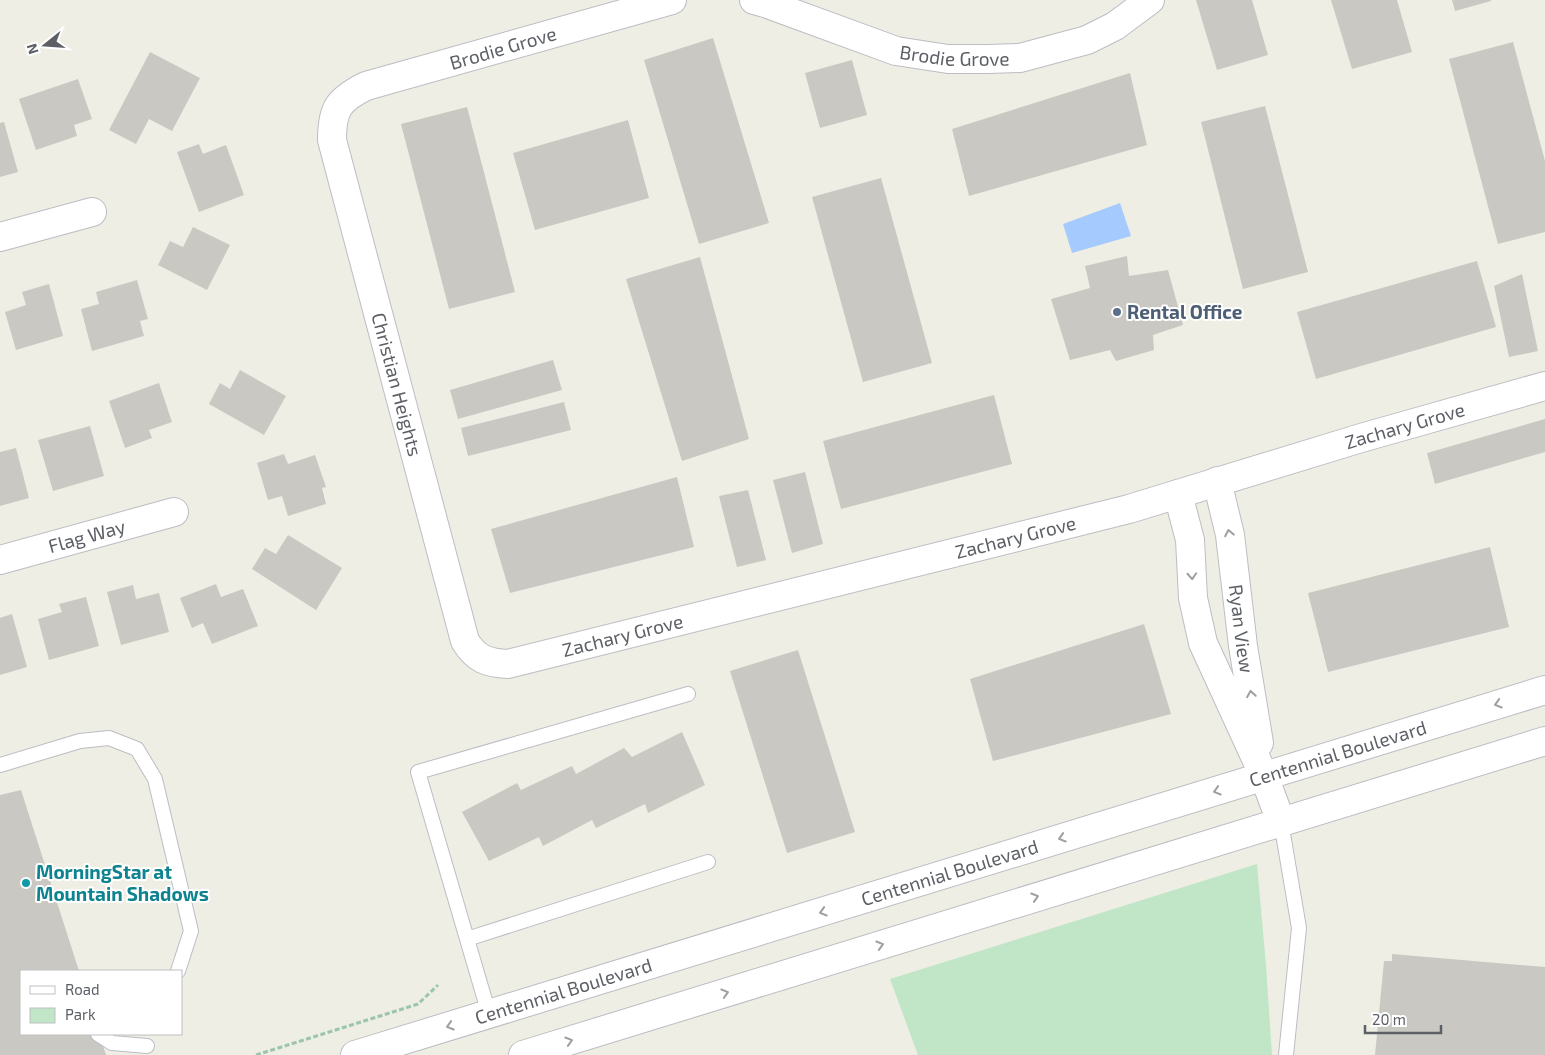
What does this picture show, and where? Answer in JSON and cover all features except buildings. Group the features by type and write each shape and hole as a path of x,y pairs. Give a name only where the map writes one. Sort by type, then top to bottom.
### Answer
{"street":[{"name":"Brodie Grove","path":"338,105 350,94 366,86 672,0"},
{"name":"Brodie Grove","path":"754,0 896,51 948,59 988,60 1020,58 1087,40 1115,26 1150,0"},
{"name":"Christian Heights","path":"338,105 332,122 332,140 465,641 481,659"},
{"path":"0,237 92,212"},
{"name":"Zachary Grove","path":"481,659 494,663 508,664 1129,509 1361,438 1545,386"},
{"name":"Ryan View","path":"1217,481 1230,536 1244,646 1264,776"},
{"name":"Ryan View","path":"1178,494 1190,540 1194,598 1203,642 1264,776 1281,822"},
{"name":"Flag Way","path":"0,560 174,512"},
{"name":"Centennial Boulevard","path":"355,1055 1545,690"},
{"path":"523,1055 1545,741"}],"lane":[{"path":"489,1014 418,772 688,694"},
{"path":"0,766 80,741 109,738 137,749 155,779 191,931 178,970"},
{"path":"1281,822 1299,928 1286,1055"},
{"path":"468,939 708,862"},
{"path":"100,1035 112,1043 147,1045"}],"path":[{"path":"256,1055 418,1004 438,985"}],"green space":[{"path":"1257,864 1272,1055 918,1055 890,979"}],"water":[{"path":"1120,203 1131,236 1072,253 1063,224"}],"place":[{"name":"Rental Office","path":"1117,312"},
{"name":"MorningStar at Mountain Shadows","path":"26,883"}]}
